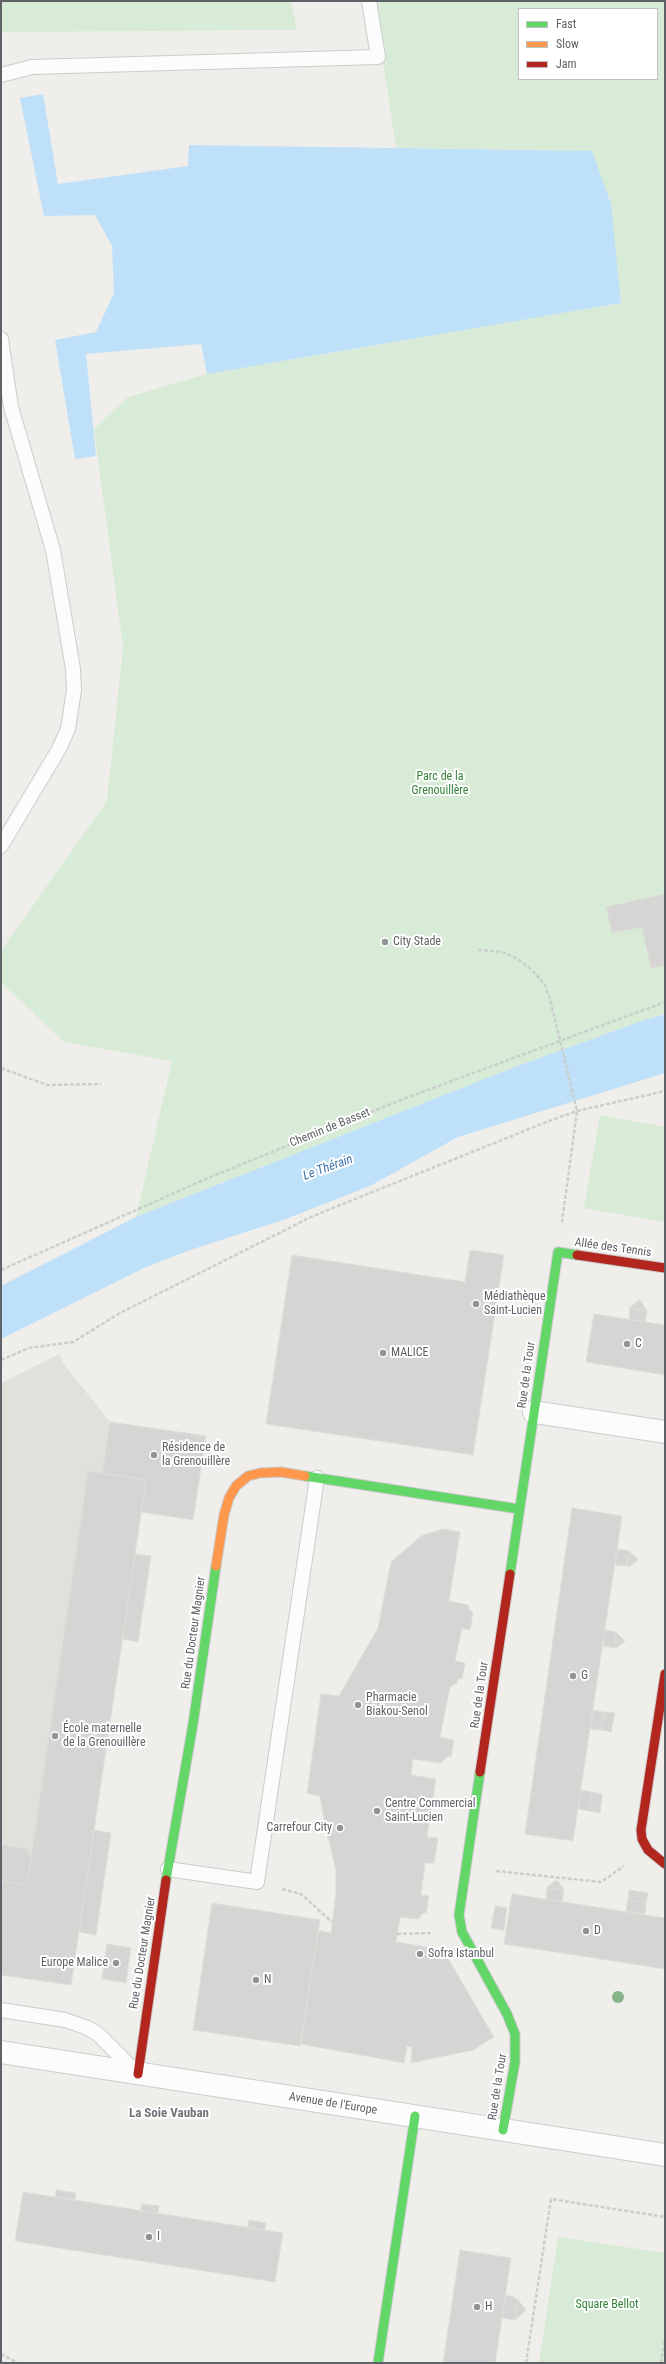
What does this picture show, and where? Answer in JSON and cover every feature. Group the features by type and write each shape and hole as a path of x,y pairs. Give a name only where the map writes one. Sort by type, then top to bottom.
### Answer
{"street":[{"name":"Allée des Tennis","path":"558,1252 665,1268"},
{"name":"Rue de la Tour","path":"503,2130 515,2062 515,2034 507,2014 461,1927 459,1915 558,1252"},
{"path":"534,1412 665,1432"},
{"name":"Rue du Docteur Magnier","path":"138,2074 148,1989 192,1724 224,1515 229,1498 236,1486 248,1476 260,1473 281,1472 520,1509"},
{"path":"665,1674 641,1830 642,1839 648,1850 665,1864"},
{"name":"Avenue de l'Europe","path":"1,2052 665,2155"},
{"path":"378,2363 415,2116"}],"lane":[{"path":"1,75 32,67 378,57 369,1"},
{"path":"1,339 11,406 53,550 74,690 68,729 58,749 1,846"},
{"path":"168,1869 257,1882 317,1478"},
{"path":"1,2010 65,2020 88,2028 99,2035 138,2074"}],"path":[{"path":"478,950 502,952 516,958 532,970 545,985 560,1041 577,1111 558,1252"},
{"name":"Chemin de Basset","path":"1,1270 215,1175 406,1098 665,1002"},
{"path":"1,1068 47,1085 101,1084"},
{"path":"1,1360 29,1348 73,1342 120,1313 312,1216 577,1111 665,1092"},
{"path":"466,1867 601,1882 648,1850"},
{"path":"257,1882 301,1894 332,1922"},
{"path":"526,2363 550,2199 665,2217"},
{"path":"661,2363 665,2340"},
{"path":"1,2354 18,2363"}],"shaded area":[{"name":"École maternelle de la Grenouillère","path":"59,1354 65,1366 110,1422 102,1473 146,1480 135,1554 151,1556 138,1642 123,1639 94,1830 111,1833 96,1935 79,1932 71,1985 1,1975 1,1383"}],"green space":[{"path":"1,1 291,1 297,30 1,32"},
{"name":"Parc de la Grenouillère","path":"374,1 665,1 665,1014 512,1068 136,1217 172,1061 64,1042 1,982 1,951 107,801 123,647 94,429 128,397 207,374 621,303 592,151 396,148"},
{"path":"600,1115 665,1127 665,1222 584,1208"},
{"name":"Square Bellot","path":"558,2237 665,2253 665,2363 539,2363"}],"water":[{"path":"43,94 58,184 188,166 189,145 592,151 611,204 621,303 207,374 201,344 86,354 96,456 75,459 55,340 96,332 114,293 112,246 95,215 44,216 20,98"},
{"name":"Le Thérain","path":"665,1014 665,1073 458,1137 370,1186 283,1220 190,1250 144,1268 1,1339 1,1286 136,1217 512,1068"}],"building":[{"path":"665,894 665,965 651,968 642,927 612,933 606,907"},
{"name":"MALICE","path":"470,1250 504,1255 473,1455 266,1424 292,1255 465,1282"},
{"path":"640,1300 647,1311 630,1308"},
{"path":"630,1308 647,1311 645,1322 629,1320"},
{"name":"C","path":"594,1314 665,1325 665,1375 586,1362"},
{"name":"Résidence de la Grenouillère","path":"110,1422 206,1436 193,1520 141,1512 146,1480 102,1473"},
{"path":"88,1471 146,1480 71,1985 1,1975 1,1881 27,1885"},
{"name":"G","path":"572,1508 622,1516 573,1841 525,1834"},
{"name":"Centre Commercial Saint-Lucien","path":"443,1529 460,1532 449,1601 468,1605 470,1611 473,1612 470,1630 462,1628 455,1661 465,1663 462,1679 458,1678 457,1683 450,1687 440,1737 454,1740 451,1757 448,1756 441,1763 413,1759 411,1775 436,1779 427,1837 438,1838 434,1863 425,1863 421,1895 429,1896 426,1913 423,1913 418,1919 400,1917 396,1942 443,1950 494,2037 473,2050 411,2063 412,2047 407,2046 404,2063 301,2044 318,1930 331,1933 336,1891 336,1870 325,1825 320,1796 307,1793 321,1694 339,1696 378,1628 391,1562 421,1536"},
{"path":"617,1549 629,1551 627,1566 615,1565"},
{"path":"629,1551 638,1560 629,1567 627,1566"},
{"path":"135,1554 151,1556 138,1642 123,1639"},
{"path":"605,1630 616,1632 614,1648 603,1646"},
{"path":"616,1632 625,1641 614,1648"},
{"path":"593,1710 604,1712 601,1730 590,1729"},
{"path":"604,1712 615,1713 611,1732 601,1730"},
{"path":"581,1790 592,1792 589,1811 578,1809"},
{"path":"592,1792 602,1794 600,1813 589,1811"},
{"path":"94,1830 111,1833 96,1935 79,1932"},
{"path":"1,1845 28,1849 27,1853 32,1853 27,1885 1,1881"},
{"path":"557,1880 564,1890 547,1888 548,1886"},
{"path":"547,1888 564,1890 562,1902 546,1899"},
{"path":"629,1890 648,1893 646,1903 628,1900"},
{"name":"D","path":"512,1894 665,1918 665,1969 504,1944"},
{"path":"628,1900 646,1903 645,1914 626,1911"},
{"name":"N","path":"212,1903 320,1920 300,2046 193,2030"},
{"path":"495,1906 507,1908 504,1930 491,1928"},
{"name":"Europe Malice","path":"107,1944 131,1948 126,1983 102,1979"},
{"path":"56,2190 76,2193 75,2200 55,2197"},
{"name":"I","path":"23,2192 283,2233 275,2282 15,2241"},
{"path":"142,2204 159,2206 158,2213 140,2211"},
{"path":"249,2220 266,2223 265,2230 248,2228"},
{"name":"H","path":"460,2250 511,2258 495,2363 443,2363"},
{"path":"505,2295 514,2297 518,2300 515,2320 502,2318"},
{"path":"518,2300 526,2310 515,2320 516,2309"}],"traffic: fast":[{"path":"510,1574 558,1252 577,1255"},
{"path":"305,1476 519,1509"},
{"path":"166,1880 193,1724 216,1566"},
{"path":"480,1772 459,1915 462,1932 507,2014 515,2034 515,2062 503,2130"},
{"path":"378,2363 415,2116"}],"traffic: slow":[{"path":"216,1566 224,1515 229,1498 236,1486 248,1476 260,1473 281,1472 305,1476"}],"traffic: jam":[{"path":"577,1255 665,1268"},
{"path":"480,1772 510,1574"},
{"path":"665,1674 641,1830 642,1839 648,1850 665,1864"},
{"path":"138,2074 166,1880"}],"place":[{"name":"City Stade","path":"385,942"},
{"name":"Médiathèque Saint-Lucien","path":"476,1304"},
{"name":"C","path":"627,1344"},
{"name":"MALICE","path":"383,1353"},
{"name":"Résidence de la Grenouillère","path":"154,1455"},
{"name":"G","path":"573,1676"},
{"name":"Pharmacie Biakou-Senol","path":"358,1705"},
{"name":"École maternelle de la Grenouillère","path":"55,1736"},
{"name":"Centre Commercial Saint-Lucien","path":"377,1811"},
{"name":"Carrefour City","path":"340,1828"},
{"name":"D","path":"586,1931"},
{"name":"Sofra Istanbul","path":"420,1954"},
{"name":"Europe Malice","path":"116,1963"},
{"name":"N","path":"256,1980"},
{"name":"I","path":"149,2237"},
{"name":"H","path":"477,2307"}],"district":[{"name":"La Soie Vauban","path":"169,2114"}]}
